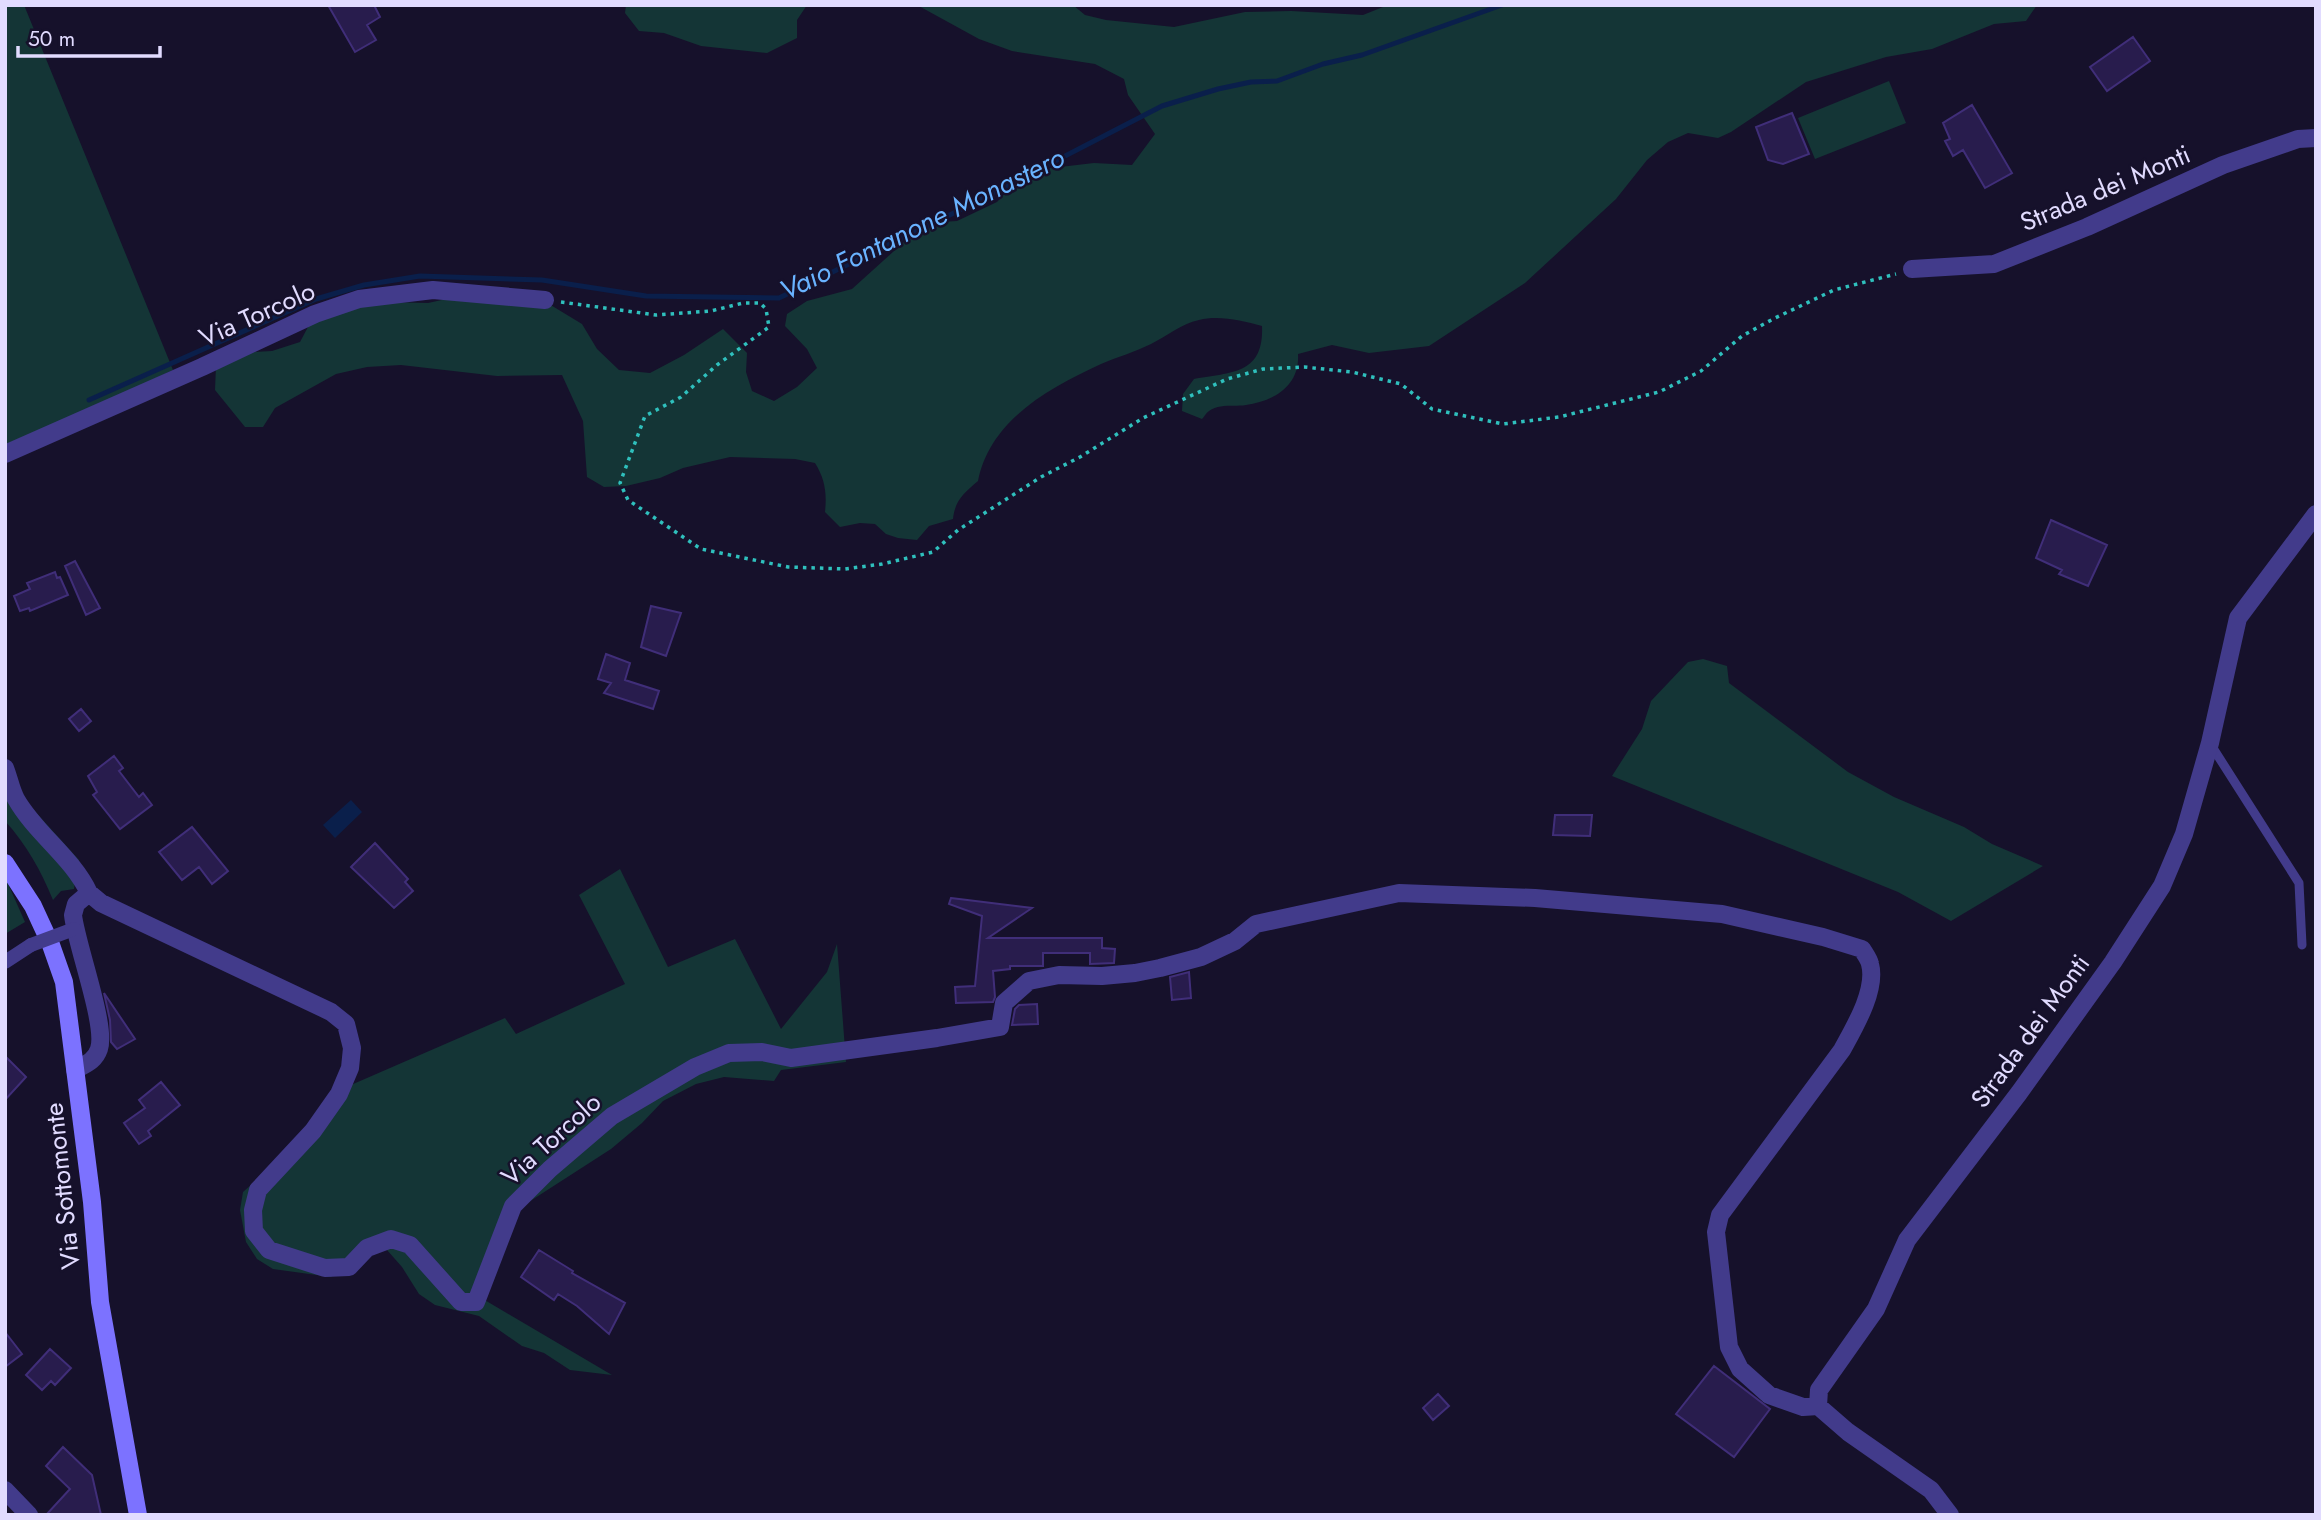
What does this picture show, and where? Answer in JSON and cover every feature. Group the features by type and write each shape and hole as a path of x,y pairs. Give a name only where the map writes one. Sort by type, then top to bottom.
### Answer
{"main road":[{"name":"Via Sottomonte","path":"5,863 33,906 64,982 92,1202 100,1303 138,1515"}],"street":[{"name":"Strada dei Monti","path":"1912,269 1994,264 2087,227 2223,166 2298,139 2316,138"},
{"name":"Via Torcolo","path":"5,454 315,314 359,299 433,290 545,300"},
{"name":"Strada dei Monti","path":"1818,1406 1819,1390 1876,1309 1906,1240 2113,962 2162,886 2184,834 2210,743 2238,618 2316,514"},
{"name":"Via Torcolo","path":"5,768 15,798 42,834 81,877 89,893 102,903 331,1012 346,1024 352,1048 349,1068 339,1094 313,1131 258,1190 253,1210 254,1231 269,1250 325,1268 349,1267 367,1248 391,1240 400,1242 410,1245 461,1302 476,1303 513,1206 550,1169 612,1116 695,1068 729,1053 762,1052 791,1058 1000,1027 1003,1003 1029,981 1059,975 1102,976 1160,968 1201,957 1235,941 1256,923 1399,893 1521,897 1722,914 1824,937 1862,949 1871,966 1870,988 1858,1020 1842,1050 1720,1215 1716,1232 1729,1347 1740,1369 1769,1395 1804,1407 1818,1406"},
{"path":"75,1070 93,1060 100,1046 80,944 74,929 73,915 76,904 89,893"},
{"path":"5,962 31,945 74,929"},
{"path":"1818,1406 1848,1432 1931,1490 1950,1515"},
{"path":"5,1490 29,1515"}],"lane":[{"path":"2210,743 2299,883 2302,945"}],"path":[{"path":"545,300 656,315 711,311 743,303 760,303 766,309 769,327 716,365 681,397 645,415 620,483 628,500 701,549 788,567 845,569 882,564 933,552 958,530 1041,477 1143,418 1227,379 1263,369 1304,368 1352,372 1401,384 1432,409 1503,424 1559,417 1659,391 1701,371 1742,336 1808,302 1834,290 1912,269"}],"green space":[{"path":"5,5 24,5 173,370 5,449"},
{"path":"626,5 807,5 797,20 797,38 767,53 701,46 664,33 639,31 625,13"},
{"path":"917,5 1073,5 1085,15 1106,20 1174,27 1245,12 1291,11 1363,15 1388,5 2037,5 2026,21 1994,24 1932,49 1886,57 1806,82 1718,138 1688,133 1668,142 1647,160 1616,199 1525,283 1429,346 1369,353 1332,345 1298,354 1295,374 1284,390 1257,403 1218,407 1209,411 1202,419 1182,411 1183,394 1194,379 1233,372 1252,362 1258,354 1262,326 1223,318 1199,320 1180,327 1145,347 1081,373 1042,395 1008,424 985,459 978,481 958,502 953,519 929,526 917,540 886,534 875,524 860,523 840,527 825,512 824,486 815,463 795,459 730,457 683,468 660,478 626,486 604,487 587,477 583,421 562,375 497,376 401,365 367,367 336,374 275,408 263,427 245,427 215,390 216,366 239,353 272,351 300,342 316,312 345,301 428,303 460,296 549,304 582,324 597,349 619,370 650,373 684,355 723,329 747,353 746,372 752,391 774,401 797,387 817,368 807,349 785,326 787,314 807,301 852,289 925,223 957,221 997,202 1026,171 1094,163 1132,165 1155,134 1128,95 1124,79 1095,64 1012,51 979,39"},
{"path":"1889,81 1906,123 1815,159 1798,118"},
{"path":"1703,659 1727,666 1729,683 1848,772 1894,797 1964,827 1992,844 2043,866 1951,921 1898,892 1612,776 1642,729 1651,701 1688,662"},
{"path":"5,756 12,786 79,860 74,889 61,891 53,900 33,859 5,821"},
{"path":"620,869 668,967 735,939 781,1029 827,972 837,944 846,1062 781,1070 774,1081 724,1077 696,1084 663,1101 611,1149 521,1207 483,1299 612,1375 570,1370 544,1353 522,1346 479,1316 435,1305 419,1294 402,1267 387,1250 375,1249 331,1277 273,1269 257,1259 246,1242 240,1210 243,1192 276,1163 344,1088 505,1018 516,1034 625,984 579,895"},
{"path":"5,877 25,922 5,934"}],"water":[{"path":"351,800 362,812 335,838 323,825"}],"building":[{"path":"328,5 374,5 380,17 367,25 376,40 355,52"},
{"path":"2133,37 2150,61 2107,91 2090,67"},
{"path":"1972,105 2012,173 1985,188 1963,150 1953,156 1945,141 1950,139 1943,123"},
{"path":"1792,113 1809,154 1783,164 1768,160 1756,127"},
{"path":"2051,520 2107,545 2088,586 2059,574 2062,570 2036,558"},
{"path":"75,561 100,608 86,615 65,566"},
{"path":"55,572 68,595 30,611 29,608 20,611 14,596 30,589 27,583"},
{"path":"651,606 681,613 666,656 641,647"},
{"path":"606,654 630,663 625,680 659,691 653,709 604,693 611,683 598,679"},
{"path":"81,709 91,721 79,731 69,719"},
{"path":"114,756 123,768 119,771 139,797 143,793 152,805 120,829 93,795 97,792 88,776"},
{"path":"1555,815 1592,815 1590,836 1553,835"},
{"path":"192,827 228,871 212,884 199,867 182,880 159,852"},
{"path":"375,843 408,879 405,882 413,891 394,908 351,867"},
{"path":"951,898 1032,908 988,938 1102,938 1102,948 1115,949 1114,963 1090,964 1090,953 1043,953 1043,966 1010,966 1010,969 993,971 993,1002 956,1003 955,987 975,986 982,916 949,904"},
{"path":"1189,972 1191,998 1172,1000 1170,977"},
{"path":"104,993 135,1039 117,1049 111,1042 110,1020"},
{"path":"1037,1004 1038,1024 1012,1025 1015,1009 1019,1005"},
{"path":"5,1056 26,1077 5,1100"},
{"path":"161,1082 180,1105 148,1131 151,1136 139,1144 124,1123 145,1108 139,1100"},
{"path":"539,1250 573,1271 572,1273 625,1303 609,1334 577,1306 558,1294 554,1300 521,1277"},
{"path":"5,1332 22,1354 5,1367"},
{"path":"50,1349 71,1368 55,1385 51,1381 42,1390 26,1375"},
{"path":"1714,1366 1770,1409 1734,1457 1676,1414"},
{"path":"1438,1394 1449,1406 1433,1420 1423,1408"},
{"path":"63,1447 92,1475 101,1515 46,1515 70,1489 46,1466"}],"waterway":[{"name":"Vaio Fontanone Monastero","path":"89,400 316,299 364,285 420,276 542,280 646,296 779,298 962,209 1162,106 1218,89 1251,82 1277,81 1323,64 1362,55 1502,5"}]}
